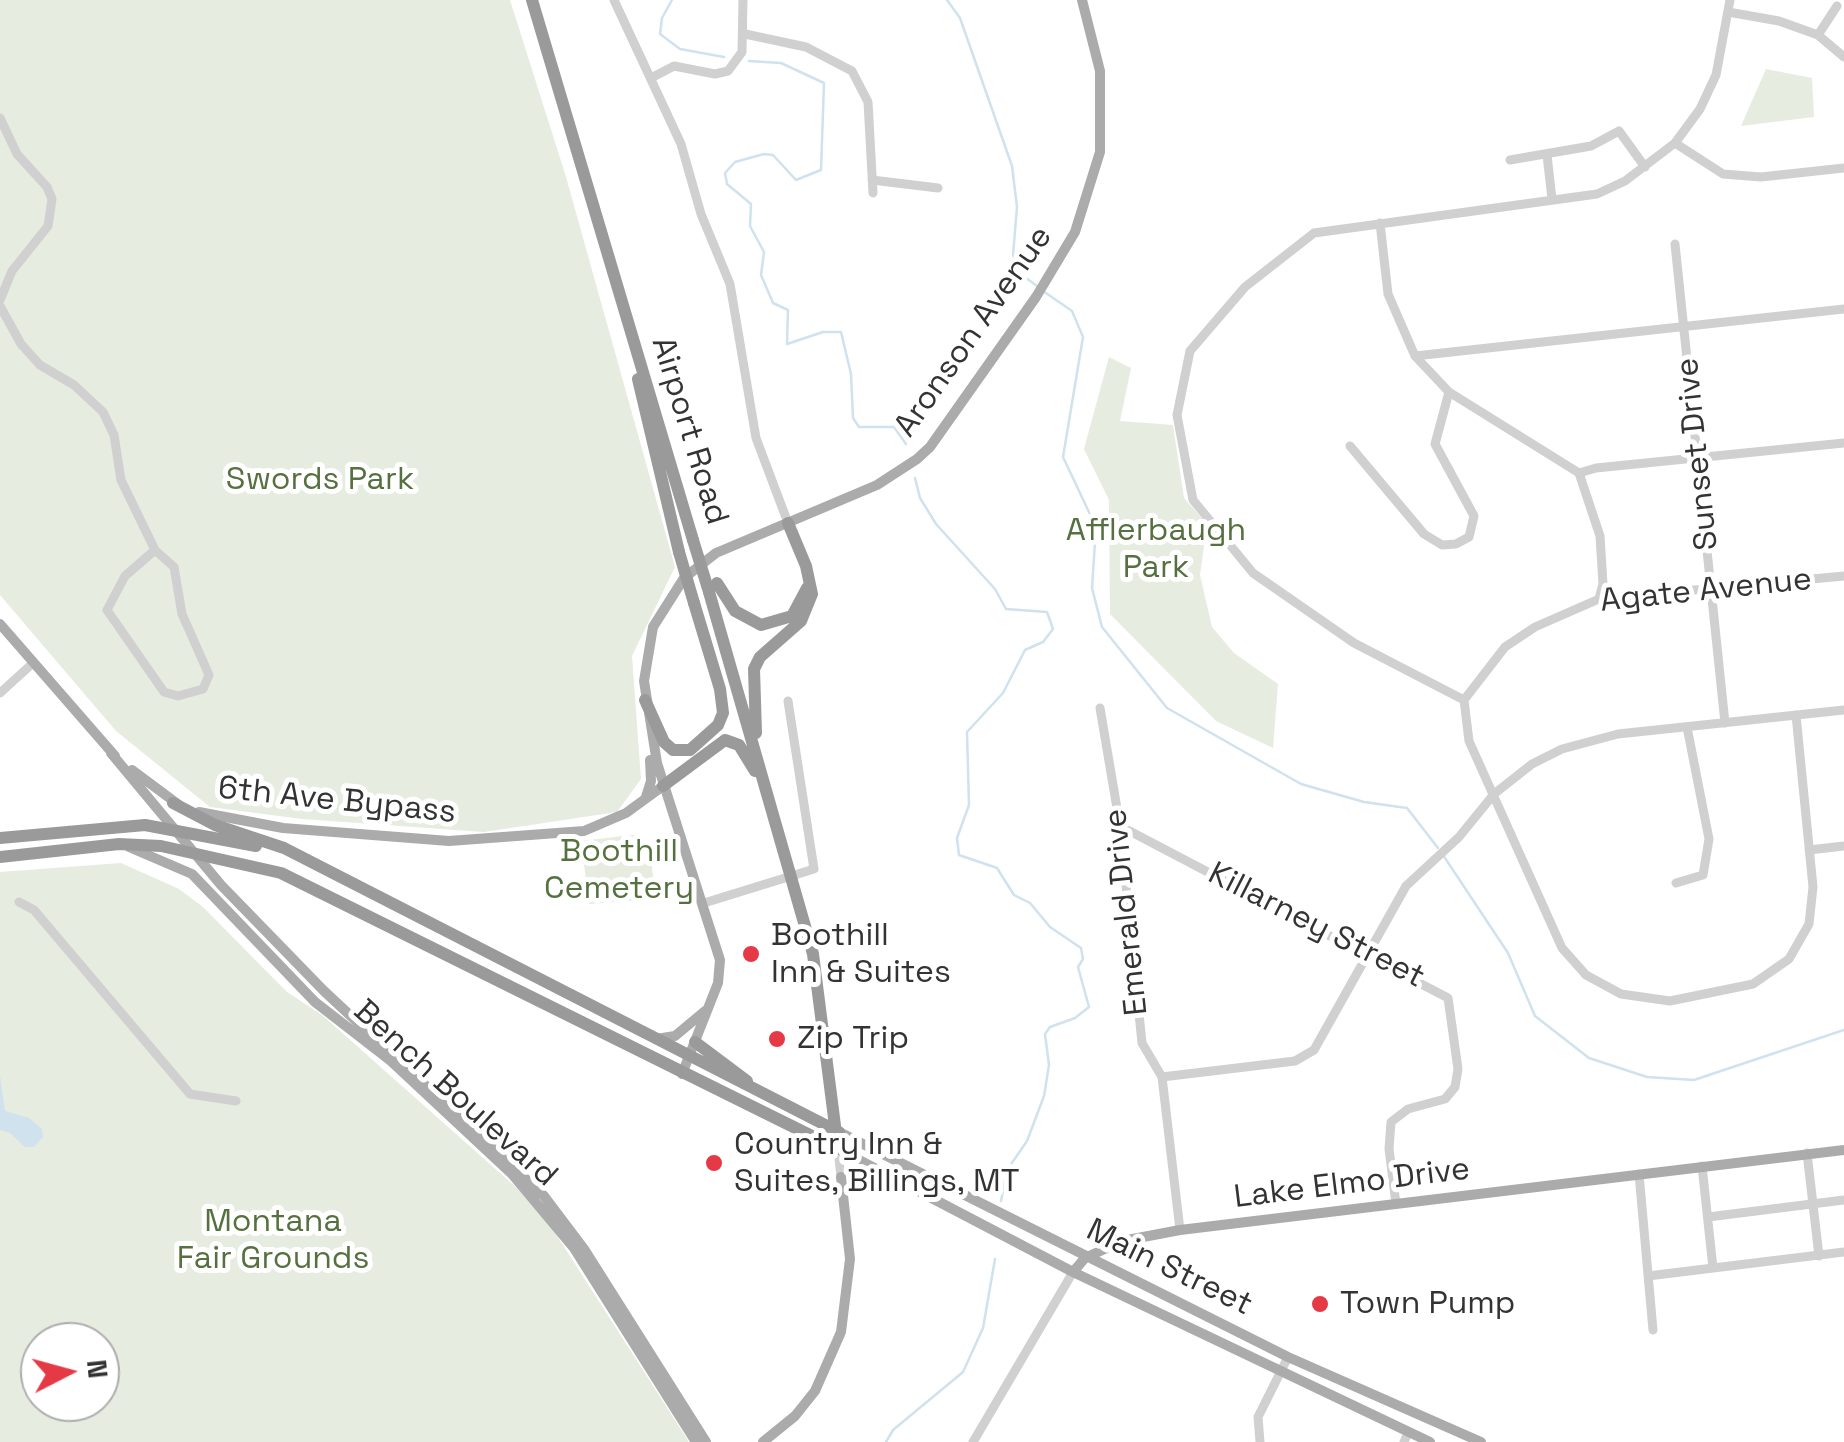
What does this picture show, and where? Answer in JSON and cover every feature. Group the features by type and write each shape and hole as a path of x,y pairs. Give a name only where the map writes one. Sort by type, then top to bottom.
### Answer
{"highway":[{"name":"Airport Road","path":"532,0 694,540 713,587 793,878 821,992 839,1132"},
{"path":"630,332 642,405 679,552 720,689 722,712 718,725 690,750 673,750 664,742 645,700"},
{"path":"759,764 754,669 808,608 812,594 809,575 788,522"},
{"path":"713,587 734,611 753,623 770,624 784,621 797,609 809,575"},
{"path":"663,786 708,749 732,740 746,754 768,795"},
{"path":"0,857 119,844 192,850 281,873 838,1149 839,1132 302,858 214,825 174,803"},
{"path":"0,838 115,826 177,828 302,858"},
{"path":"696,1042 734,1067 756,1090"}],"main road":[{"name":"Aronson Avenue","path":"682,1074 718,983 720,960 663,786 645,700 648,644 669,596 716,553 876,485 930,448 1036,297 1087,202 1100,152 1100,71 1082,0"},
{"path":"0,624 236,899 324,991 536,1187 584,1249 706,1442"},
{"path":"645,700 652,769 646,798"},
{"name":"6th Ave Bypass","path":"111,754 174,803 215,818 284,828 450,841 584,831 626,813 663,786"},
{"name":"Bench Boulevard","path":"119,844 176,864 192,874 315,1002 391,1061 512,1174 574,1248 696,1442"},
{"path":"654,1039 675,1036 706,1011"},
{"name":"Main Street","path":"839,1132 1288,1357 1481,1442"},
{"name":"Main Street","path":"838,1149 1073,1272 1406,1437 1430,1442"},
{"name":"Lake Elmo Drive","path":"1073,1272 1085,1258 1122,1241 1180,1230 1844,1150"},
{"path":"763,1442 815,1391 840,1332 850,1259 842,1177"}],"street":[{"path":"614,0 682,144 701,214 730,284 756,438 788,522"},
{"path":"651,78 674,66 716,74 728,71 742,52 743,0"},
{"path":"1730,0 1716,76 1700,109 1674,143 1645,167 1596,194 1314,232 1244,287 1190,351 1177,415 1193,500 1253,573 1354,642 1464,700 1469,741 1562,948 1586,976 1638,999 1691,999 1735,990 1773,973 1802,942 1809,924 1813,886 1796,716"},
{"path":"1818,35 1837,6"},
{"path":"1728,12 1779,21 1818,35 1844,56"},
{"path":"744,34 806,48 852,71 868,102 873,193"},
{"path":"0,118 17,154 47,186 52,199 48,226 12,270 0,303 21,344 40,365 74,385 103,412 114,435 121,480 155,550 174,566 182,614 209,675 203,689 178,696 164,692 107,610 125,576 155,550"},
{"path":"1510,160 1591,146 1619,132 1645,167"},
{"path":"1674,143 1723,174 1762,176 1844,168"},
{"path":"1547,155 1552,198"},
{"path":"872,180 938,188"},
{"path":"1380,223 1388,294 1415,356 1449,392 1579,473 1600,536 1603,584 1598,599"},
{"name":"Sunset Drive","path":"1674,244 1725,723"},
{"path":"1415,356 1844,309"},
{"path":"1350,446 1424,534 1442,544 1456,544 1469,537 1474,516 1434,444 1449,392"},
{"path":"1579,473 1596,468 1698,461 1844,443"},
{"name":"Agate Avenue","path":"1464,700 1505,647 1535,627 1598,599 1844,576"},
{"path":"0,693 33,662"},
{"path":"704,903 810,873 815,864 788,701"},
{"name":"Emerald Drive","path":"1100,708 1120,826 1142,1043 1162,1076 1180,1230"},
{"path":"1162,1076 1305,1057 1325,1037 1406,886 1522,770 1562,749 1618,734 1844,710"},
{"path":"1676,883 1702,875 1709,839 1687,727"},
{"name":"Killarney Street","path":"1120,826 1439,990 1452,1012 1458,1069 1455,1087 1445,1099 1408,1109 1392,1122 1389,1149 1396,1204"},
{"path":"1808,850 1844,846"},
{"path":"19,902 34,910 190,1094 236,1102"},
{"path":"838,1149 842,1177"},
{"path":"1807,1153 1819,1256"},
{"path":"1702,1166 1713,1268"},
{"path":"1639,1174 1652,1330"},
{"path":"1708,1217 1844,1200"},
{"path":"1648,1276 1844,1252"},
{"name":"Lake Elmo Drive","path":"972,1442 1073,1272"},
{"path":"1260,1442 1258,1417 1288,1357"}],"green space":[{"name":"Swords Park","path":"0,0 510,0 566,177 675,567 632,656 641,779 617,812 484,832 302,819 210,807 116,731 0,595"},
{"path":"1766,69 1812,78 1814,117 1741,126"},
{"name":"Afflerbaugh Park","path":"1109,357 1131,368 1120,421 1173,425 1184,498 1207,524 1200,575 1212,627 1234,653 1278,684 1273,748 1216,721 1110,614 1109,500 1084,449"},
{"name":"Boothill Cemetery","path":"640,834 642,844 649,844 656,899 589,904 581,841"},
{"name":"Montana Fair Grounds","path":"121,863 179,889 203,907 287,992 322,1015 518,1189 552,1228 689,1442 0,1442 0,872"}],"water":[{"path":"0,1076 5,1111 29,1118 42,1129 43,1137 34,1147 25,1147 10,1133 0,1130"}],"waterway":[{"path":"672,0 662,18 660,34 680,49 724,57"},
{"path":"947,0 960,18 1012,166 1017,207 1013,255 1026,278 1037,286"},
{"path":"749,61 781,63 824,83 821,170 796,180 773,155 764,154 735,162 725,173 727,184 751,204 750,226 764,252 761,275 773,303 788,310 787,344 823,332 841,332 851,374 853,418 859,427 894,427 906,444"},
{"path":"1043,291 1072,311 1083,337 1063,457 1096,527 1092,588 1102,627 1167,708 1301,784 1364,802 1407,808 1438,848"},
{"path":"915,478 920,498 936,524 995,589 1006,609 1047,612 1053,629 1043,642 1025,650 1003,693 967,732 969,805 957,838 959,855 997,868 1014,895 1030,903 1050,927 1081,948 1083,959 1078,967 1089,1007 1075,1018 1050,1027 1045,1034 1049,1065 1044,1096 1027,1141 1007,1170 1001,1201"},
{"path":"1443,855 1508,953 1535,1016 1589,1058 1647,1077 1694,1080 1844,1030"},
{"path":"886,1442 893,1430 963,1372 983,1328 995,1259"}],"place":[{"name":"Boothill Inn & Suites","path":"751,954"},
{"name":"Zip Trip","path":"777,1039"},
{"name":"Country Inn & Suites, Billings, MT","path":"714,1163"},
{"name":"Town Pump","path":"1320,1304"}]}
